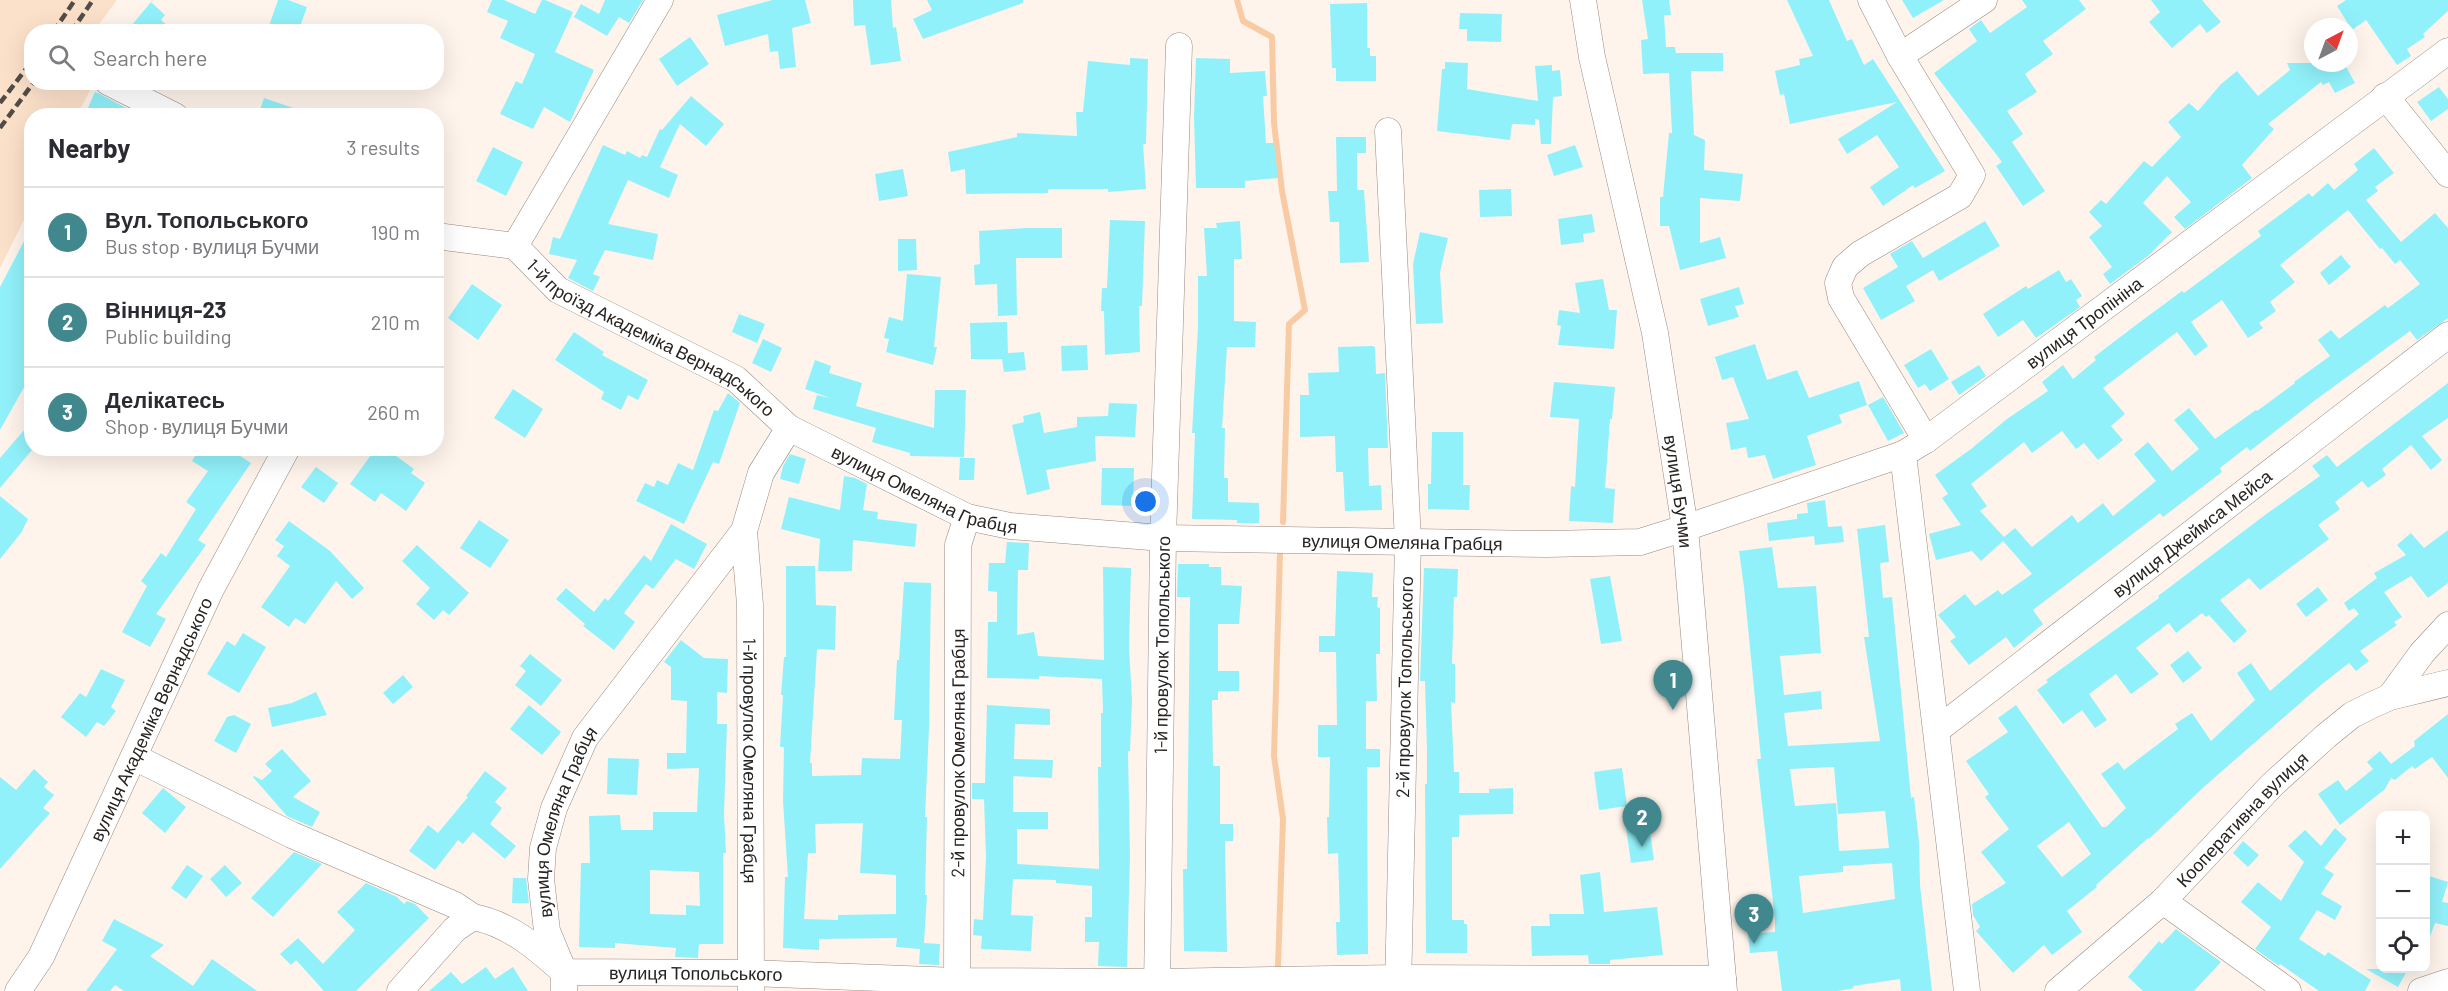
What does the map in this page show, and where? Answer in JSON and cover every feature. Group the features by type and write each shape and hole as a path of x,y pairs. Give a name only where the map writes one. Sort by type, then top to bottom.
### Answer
{"street":[{"path":"444,237 515,246 660,0"},
{"name":"вулиця Бучми","path":"1583,0 1592,57 1655,333 1685,528 1723,985"},
{"path":"1871,0 1900,56 1972,175 1960,196 1860,254 1845,267 1838,283 1841,298 1926,440"},
{"path":"1900,56 1984,0"},
{"name":"1-й провулок Топольського","path":"1157,987 1163,538 1179,46"},
{"name":"вулиця Тропініна","path":"1685,528 1904,454 1926,440 2448,51"},
{"path":"124,90 159,108"},
{"path":"2385,96 2448,174"},
{"name":"2-й провулок Топольського","path":"1388,131 1408,541 1398,985"},
{"name":"1-й проїзд Академіка Вернадського","path":"515,246 558,290 736,379 789,428"},
{"name":"вулиця Джеймса Мейса","path":"1937,730 2448,335"},
{"name":"вулиця Омеляна Грабця","path":"564,982 547,931 541,879 543,848 554,808 585,738 744,531 761,473 789,428 967,517 1010,526 1163,538 1548,544 1640,542 1685,528"},
{"path":"1904,454 1967,991"},
{"name":"вулиця Академіка Вернадського","path":"18,991 40,957 211,589 283,456"},
{"name":"2-й провулок Омеляна Грабця","path":"957,986 958,545 967,517"},
{"name":"1-й провулок Омеляна Грабця","path":"744,531 750,605 752,982"},
{"path":"2390,697 2422,653 2448,625"},
{"name":"Кооперативна вулиця","path":"2058,991 2163,901 2266,792 2352,715 2390,697 2448,682"},
{"path":"134,756 292,835 454,905 473,917 511,930 536,947 564,982"},
{"path":"2163,901 2288,991"},
{"path":"400,991 455,928 473,917"},
{"name":"вулиця Топольського","path":"564,982 1157,987 1723,985"},
{"path":"2421,991 2448,982"}],"shaded area":[{"path":"0,0 117,0 99,24 24,24 24,90 90,90 81,108 24,108 24,220 0,268"}],"building":[{"path":"278,0 288,0 307,7 301,24 270,24"},
{"path":"492,0 504,0 535,14 542,0 545,0 573,12 555,52 594,70 570,122 544,107 533,129 500,114 516,81 522,84 535,54 500,38 508,21 487,12"},
{"path":"605,0 643,0 629,23 619,17 607,36 574,17 581,4 599,14"},
{"path":"772,0 805,0 811,23 792,28 796,67 780,69 778,51 770,52 768,34 725,46 717,15"},
{"path":"853,0 891,0 893,28 896,27 901,61 871,65 865,25 854,26"},
{"path":"927,0 1023,0 1023,3 923,39 913,19 932,10"},
{"path":"1642,0 1669,0 1671,15 1664,15 1666,47 1675,47 1676,53 1723,53 1723,71 1691,71 1694,135 1705,140 1704,170 1743,174 1740,201 1700,198 1700,243 1720,237 1726,258 1680,270 1669,226 1660,226 1660,197 1663,197 1669,133 1672,133 1669,73 1643,74 1641,40 1648,39"},
{"path":"1787,0 1829,0 1847,41 1852,39 1864,65 1873,59 1945,171 1915,188 1913,185 1883,206 1870,187 1899,167 1877,135 1847,154 1838,139 1897,102 1790,124 1784,94 1780,95 1775,71 1800,65 1799,59 1813,56"},
{"path":"1902,0 1944,0 1913,18"},
{"path":"2022,0 2079,0 2086,9 2043,41 2053,54 2025,74 2037,92 2007,111 2023,134 2012,142 2045,191 2023,206 1996,166 2002,162 1934,73 1977,41 1969,29 1981,20 1990,33 2027,7"},
{"path":"2151,0 2202,0 2221,22 2207,33 2200,24 2172,48 2149,22 2160,12"},
{"path":"2346,0 2448,0 2448,11 2423,34 2425,37 2407,49 2411,56 2397,65 2366,20 2358,26 2358,18 2344,18 2337,6"},
{"path":"151,2 165,15 161,20 166,24 133,24"},
{"path":"1367,3 1367,48 1370,48 1370,56 1376,56 1376,81 1336,81 1336,68 1332,68 1330,4"},
{"path":"1460,13 1502,14 1501,42 1467,41 1467,29 1459,29"},
{"path":"690,37 709,64 677,86 659,59"},
{"path":"1130,58 1148,59 1146,144 1143,144 1146,189 1108,192 1108,189 1048,189 1048,193 966,194 965,169 951,172 948,152 1017,137 1017,133 1077,136 1076,112 1083,112 1088,61 1130,65"},
{"path":"1196,58 1230,59 1230,73 1265,71 1267,96 1263,96 1266,143 1274,143 1278,178 1245,181 1245,188 1196,188 1194,117"},
{"path":"1445,62 1468,63 1467,89 1538,101 1535,66 1552,65 1552,71 1560,70 1562,96 1553,97 1551,144 1541,144 1539,120 1535,119 1535,125 1512,124 1510,140 1437,131 1442,69 1445,69"},
{"path":"2287,63 2304,63 2304,72 2349,72 2355,83 2335,93 2329,82 2323,85 2321,82 2268,124 2274,129 2242,165 2252,178 2185,229 2174,217 2191,202 2167,176 2143,203 2172,232 2149,255 2110,284 2103,274 2112,267 2089,237 2102,226 2089,212 2101,200 2106,204 2144,161 2152,167 2181,137 2168,122 2189,103 2198,111 2221,84 2237,71 2258,96 2290,70"},
{"path":"2439,87 2448,99 2448,109 2431,121 2417,102"},
{"path":"95,92 126,108 88,108"},
{"path":"691,96 724,124 706,146 680,124 660,167 678,175 669,198 628,180 608,224 658,234 653,260 605,250 593,274 600,277 593,291 568,278 577,260 549,254 553,237 560,239 603,145 625,155 627,151 640,158 642,155 647,157 660,129 662,130"},
{"path":"264,98 293,108 261,108"},
{"path":"1336,137 1366,137 1366,153 1357,153 1357,190 1364,190 1369,262 1340,263 1339,222 1330,222 1328,191 1337,191"},
{"path":"1575,145 1583,167 1554,176 1547,155"},
{"path":"493,147 523,162 506,196 476,181"},
{"path":"2374,148 2394,173 2375,187 2378,191 2366,200 2401,242 2435,213 2448,228 2448,318 2417,340 2410,331 2250,451 2247,447 2220,468 2222,472 2163,517 2160,513 2033,610 2043,624 2014,648 2006,637 1969,665 1950,641 1956,637 1938,615 1965,594 1975,606 1998,590 2002,595 2032,574 2003,541 1981,561 1972,551 1936,560 1929,534 1961,525 1942,498 1948,494 1935,475 2007,419 2048,391 2042,382 2063,365 2073,379 2096,360 2094,357 2182,291 2184,293 2261,236 2258,231 2309,193 2312,197 2328,183 2334,190 2358,170 2354,164","holes":["2348,210 2380,249 2382,248 2395,264 2400,260 2420,284 2388,308 2385,305 2339,339 2331,330 2318,340 2330,356 2257,411 2215,439 2189,408 2174,420 2199,449 2172,471 2148,442 2134,454 2156,481 2113,516 2103,503 2078,523 2072,515 2032,547 2015,528 2004,537 1980,511 1987,506 1971,484 2024,442 2032,453 2062,431 2076,449 2084,443 2098,460 2123,440 2111,426 2125,414 2103,388 2177,332 2195,356 2208,346 2191,322 2222,300 2248,338 2263,328 2259,323 2276,311 2270,302 2295,282 2280,265"]},
{"path":"903,169 908,196 879,201 875,174"},
{"path":"1511,189 1512,216 1480,217 1479,190"},
{"path":"1592,214 1595,232 1583,234 1584,242 1561,245 1558,219"},
{"path":"1110,220 1145,221 1142,306 1139,306 1140,352 1105,355 1104,311 1101,311 1102,288 1107,288"},
{"path":"1240,221 1242,259 1234,259 1234,321 1256,322 1255,347 1227,347 1222,428 1225,428 1224,478 1228,478 1228,502 1259,503 1259,523 1192,519 1195,433 1192,433 1198,327 1198,276 1207,276 1204,228 1217,228 1216,223"},
{"path":"1985,221 2000,246 1939,281 1933,270 1906,286 1915,301 1881,320 1863,288 1898,267 1890,254 1912,241 1923,258"},
{"path":"1062,228 1062,258 1016,258 1017,315 998,316 997,284 975,285 974,265 980,264 979,231"},
{"path":"1420,232 1448,238 1440,272 1443,323 1416,324 1413,264"},
{"path":"898,239 916,239 917,270 898,271"},
{"path":"24,241 24,387 0,430 0,287"},
{"path":"2341,255 2351,267 2329,285 2320,273"},
{"path":"2059,270 2066,282 2071,279 2082,296 2076,300 2080,307 2036,338 2023,320 1998,337 1983,314 2026,286 2028,289"},
{"path":"907,274 941,277 934,347 937,347 933,365 886,352 889,339 884,338 889,317 903,321"},
{"path":"1603,279 1609,310 1617,310 1614,349 1558,345 1561,326 1557,325 1559,310 1580,313 1575,283"},
{"path":"472,284 502,305 478,340 448,318"},
{"path":"1739,287 1744,304 1735,306 1739,317 1708,326 1700,299"},
{"path":"739,314 765,324 757,343 732,332"},
{"path":"1007,322 1008,353 1024,352 1026,370 1004,372 1002,359 971,359 970,323"},
{"path":"574,332 604,352 602,355 648,380 638,400 628,395 621,410 601,399 604,392 555,360"},
{"path":"763,339 782,348 771,372 752,363"},
{"path":"1755,344 1767,380 1797,370 1809,398 1859,381 1867,405 1839,415 1842,423 1807,436 1816,465 1773,479 1765,455 1748,458 1746,447 1731,450 1726,423 1749,419 1733,377 1722,380 1715,357"},
{"path":"1087,345 1088,370 1062,371 1061,346"},
{"path":"1338,347 1375,347 1376,374 1385,373 1388,448 1368,448 1369,486 1381,485 1382,510 1345,511 1343,472 1336,472 1335,436 1300,437 1300,395 1309,395 1308,373 1339,372"},
{"path":"1931,349 1949,379 1930,391 1925,384 1918,388 1904,365"},
{"path":"815,360 831,366 829,373 862,383 856,406 934,428 935,390 966,390 964,457 910,456 910,453 872,442 876,428 813,409 817,395 830,398 805,389"},
{"path":"1979,365 1986,376 1959,395 1951,382"},
{"path":"1554,382 1615,387 1612,419 1610,419 1605,488 1615,489 1613,523 1569,521 1571,486 1575,487 1579,419 1550,417"},
{"path":"2448,383 2448,418 2422,436 2442,460 2431,470 2411,445 2382,469 2386,475 2368,488 2362,481 2335,502 2340,509 2318,525 2329,539 2260,590 2249,578 2220,600 2247,631 2234,643 2209,615 2206,617 2202,613 2176,633 2169,623 2136,648 2159,674 2131,694 2116,674 2089,694 2107,720 2095,728 2082,710 2063,724 2037,690 2048,682 2046,680 2320,476 2312,466 2327,455 2337,467"},
{"path":"513,389 543,409 525,438 494,418"},
{"path":"728,393 740,403 719,464 713,462 684,524 636,501 645,483 654,487 657,480 668,485 678,463 693,470 714,410 718,411"},
{"path":"1883,397 1904,433 1888,441 1868,405"},
{"path":"1109,403 1137,404 1135,437 1095,436 1096,461 1046,470 1050,489 1027,495 1012,425 1024,422 1023,416 1040,412 1044,433 1077,427 1077,417 1108,416"},
{"path":"24,430 24,456 27,456 0,488 0,458"},
{"path":"1432,432 1463,432 1463,485 1470,485 1469,510 1428,509"},
{"path":"790,454 806,459 799,484 780,479 783,466"},
{"path":"195,456 240,456 251,463 198,540 206,545 156,614 166,619 150,647 122,632 147,586 141,581 161,553 166,557 196,509 186,502 208,471 192,461"},
{"path":"370,456 396,456 414,469 411,473 425,483 406,511 381,493 375,502 350,484"},
{"path":"960,458 975,458 974,480 959,480"},
{"path":"316,467 338,483 324,503 301,487"},
{"path":"1102,468 1134,468 1133,506 1101,505"},
{"path":"844,476 867,484 863,510 878,512 877,519 917,524 915,547 853,540 852,571 818,571 820,539 781,529 789,497 840,510"},
{"path":"0,496 28,519 21,533 0,559"},
{"path":"1825,500 1828,527 1842,526 1844,542 1815,545 1814,536 1769,541 1767,523 1797,519 1797,514 1808,513 1807,503"},
{"path":"479,520 509,540 490,568 460,548"},
{"path":"289,521 330,551 364,588 352,599 336,581 305,624 295,618 289,627 261,607 290,566 277,556 284,546 275,540"},
{"path":"671,524 707,544 694,569 676,559 653,589 646,584 624,613 635,622 614,650 583,626 585,624 556,599 566,588 594,612 605,598 608,601 644,555 651,561"},
{"path":"1885,525 1889,562 1880,563 1883,598 1892,597 1911,798 1914,797 1919,842 1920,885 1932,991 1901,991 1900,979 1853,986 1854,988 1838,991 1782,991 1777,951 1750,953 1748,934 1775,932 1775,920 1757,759 1761,759 1739,551 1772,547 1778,588 1816,586 1821,653 1780,656 1784,695 1821,691 1822,709 1784,713 1788,746 1880,741 1864,637 1869,637 1857,529","holes":["1834,767 1838,814 1885,811 1889,848 1839,851 1836,803 1795,806 1790,769","1892,863 1895,899 1803,913 1799,876 1843,872 1843,866"]},
{"path":"2448,530 2448,583 2428,598 2411,576 2384,592 2402,617 2394,622 2397,625 2360,651 2369,661 2356,671 2349,663 2321,685 2206,785 2096,885 2097,887 2067,911 2082,932 2052,955 2044,945 2013,973 1976,931 1980,927 1973,915 1972,904 2006,883 1981,852 2009,829 1985,797 1989,794 1966,761 2008,732 1998,718 2016,705 2102,827 2106,827 2126,808 2101,774 2118,762 2124,770 2178,729 2175,724 2192,713 2211,741 2255,700 2237,673 2251,663 2270,691 2359,614 2354,608 2349,611 2344,603 2377,578 2374,573 2406,555 2397,545 2411,533 2424,548","holes":["2069,822 2091,854 2062,877 2037,846"]},
{"path":"1007,542 1029,543 1028,570 1018,570 1017,635 1034,632 1038,656 1104,660 1103,567 1131,568 1129,648 1132,700 1130,751 1128,751 1130,855 1127,967 1098,966 1099,942 1085,942 1085,917 1092,917 1092,886 1056,883 1056,880 1013,879 1011,915 1033,916 1031,951 981,949 982,936 973,935 974,919 983,920 986,857 984,799 972,799 972,783 985,783 987,705 1050,709 1050,725 1015,724 1014,759 1053,760 1052,778 1013,776 1013,812 1048,812 1048,829 1017,829 1017,864 1099,869 1098,767 1101,767 1102,679 1039,676 1039,679 987,678 988,622 997,622 997,592 988,591 989,563 1005,563"},
{"path":"417,545 469,593 449,615 443,610 434,620 416,604 430,588 402,561"},
{"path":"1178,564 1209,564 1209,567 1221,567 1221,585 1242,586 1239,624 1218,624 1218,671 1239,671 1239,691 1218,691 1218,700 1212,700 1213,766 1220,766 1220,824 1233,824 1233,841 1225,841 1227,952 1184,951 1183,869 1187,869 1190,597 1177,597"},
{"path":"786,566 815,566 816,605 836,606 835,650 817,649 810,763 812,763 812,776 861,775 862,758 900,759 902,720 894,720 904,582 931,583 925,817 927,817 925,895 927,895 924,943 940,944 939,965 919,964 920,949 896,947 897,938 819,939 819,950 783,948 785,877 788,877 783,801 784,747 780,747 783,695 781,695 784,657 786,657","holes":["863,823 860,873 896,875 896,914 838,915 838,920 804,919 808,853 816,853 815,824"]},
{"path":"1424,568 1458,569 1457,597 1454,597 1452,664 1455,664 1455,703 1451,702 1454,772 1459,772 1459,793 1489,793 1489,789 1513,788 1513,814 1459,815 1459,837 1452,837 1452,920 1464,920 1464,924 1467,924 1467,953 1426,953 1425,784 1427,784 1427,752 1425,681 1420,681"},
{"path":"1337,571 1373,573 1372,597 1378,597 1377,607 1380,608 1380,654 1376,654 1377,701 1366,701 1366,749 1380,749 1380,767 1367,767 1368,954 1337,955 1336,922 1340,922 1338,853 1328,854 1330,757 1318,757 1318,725 1337,725 1336,652 1319,652 1319,636 1335,636"},
{"path":"1610,576 1622,641 1601,644 1590,579"},
{"path":"2318,587 2328,600 2306,617 2296,604"},
{"path":"243,633 266,647 239,693 207,674 227,641 235,646"},
{"path":"681,640 704,658 728,659 727,693 717,692 717,724 727,724 723,944 699,944 698,958 675,957 676,948 615,943 615,948 579,947 581,863 590,863 589,816 620,815 621,830 653,830 653,812 697,812 699,768 667,769 667,753 686,753 687,701 671,700 671,667 664,662","holes":["650,870 699,872 700,906 686,905 686,915 650,914"]},
{"path":"2188,651 2202,668 2183,683 2170,665"},
{"path":"530,654 562,680 541,706 515,685 526,671 520,666"},
{"path":"101,669 125,680 111,707 116,711 104,726 97,722 86,737 61,717 80,693 86,697"},
{"path":"403,675 413,687 393,704 383,693"},
{"path":"316,692 327,715 272,727 268,708 292,703"},
{"path":"529,705 561,732 542,755 510,729"},
{"path":"2448,714 2448,778 2432,757 2415,769 2412,766 2395,780 2391,778 2385,789 2340,825 2318,794 2338,780 2346,791 2373,769 2367,762 2380,751 2391,764 2415,746 2414,741"},
{"path":"234,715 251,724 236,753 214,741 227,717"},
{"path":"282,749 311,781 293,797 320,812 312,827 287,816 253,777 262,780 272,771 265,764"},
{"path":"608,758 639,759 637,795 607,794"},
{"path":"1622,768 1627,806 1599,810 1594,772"},
{"path":"34,769 48,782 44,787 54,795 43,808 50,813 0,869 0,777 16,790"},
{"path":"485,771 507,788 495,802 502,808 490,824 516,846 505,859 473,832 463,844 458,840 435,870 409,851 428,825 438,833 468,797 466,796"},
{"path":"163,788 186,807 165,833 142,813"},
{"path":"1649,825 1654,860 1631,863 1626,828"},
{"path":"2335,828 2347,839 2324,868 2334,874 2321,894 2342,906 2335,920 2317,910 2299,939 2325,956 2328,952 2371,980 2365,991 2319,991 2255,949 2271,927 2241,902 2258,882 2281,901 2304,862 2288,846 2305,830 2321,846"},
{"path":"2243,841 2259,855 2248,867 2233,853"},
{"path":"294,852 322,864 273,917 251,898"},
{"path":"187,865 203,876 186,899 171,888"},
{"path":"225,865 242,883 226,897 210,879"},
{"path":"1600,872 1604,912 1657,907 1663,955 1610,960 1610,964 1589,964 1588,955 1532,956 1531,926 1550,926 1549,914 1584,914 1580,875"},
{"path":"2430,876 2448,882 2442,902 2448,903 2448,926 2435,923 2430,937"},
{"path":"513,878 526,878 529,903 512,903"},
{"path":"366,883 397,897 404,904 407,901 415,904 429,918 356,991 324,991 296,960 291,965 280,954 298,938 323,964 355,930 337,912"},
{"path":"114,919 164,945 150,956 193,986 212,959 257,991 124,991 115,985 110,991 86,991 117,949 102,941"},
{"path":"2176,929 2221,962 2194,991 2143,991 2128,977 2159,941 2162,944"},
{"path":"486,967 495,979 513,967 528,991 429,991 451,972 462,984"},
{"path":"2366,969 2376,969 2376,973 2406,973 2398,987"}],"waterway":[{"path":"1237,0 1243,21 1272,37 1274,123 1282,191 1305,310 1289,324 1283,522"},
{"path":"1278,966 1283,819 1274,756 1280,554"}],"railway":[{"path":"58,24 75,0"},
{"path":"76,24 93,0"},
{"path":"0,103 24,72"},
{"path":"0,128 28,90"}],"place":[{"name":"Вул. Топольського","path":"1673,710"},
{"name":"Вінниця-23","path":"1642,847"},
{"name":"Делікатесь","path":"1754,944"}]}
